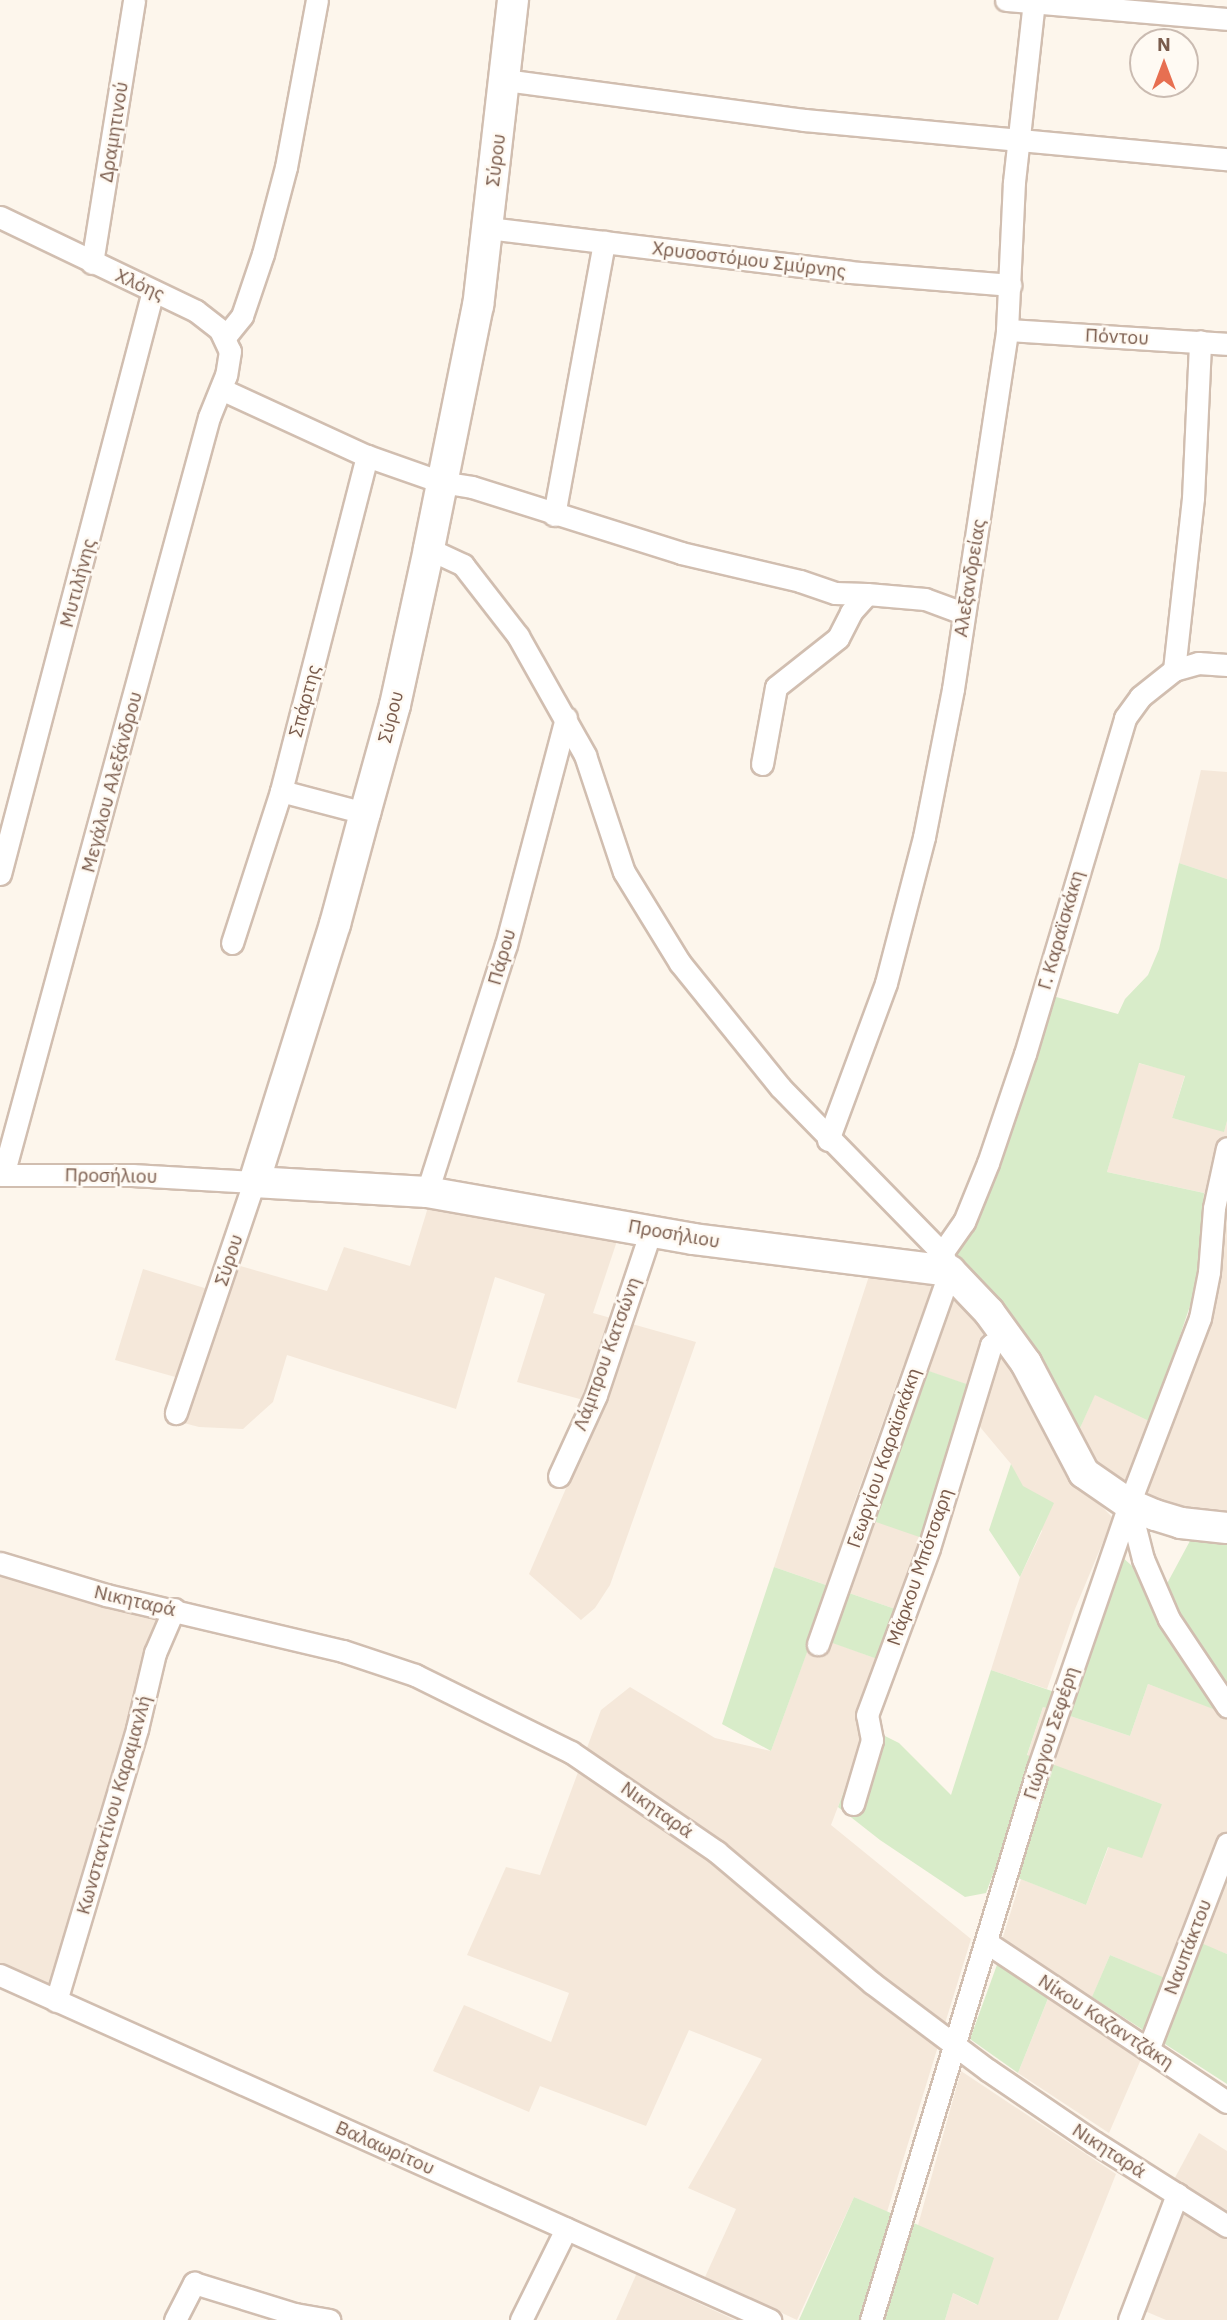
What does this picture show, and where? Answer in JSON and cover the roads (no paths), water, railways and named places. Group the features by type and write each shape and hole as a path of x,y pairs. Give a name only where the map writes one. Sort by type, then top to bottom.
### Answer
{"street":[{"name":"Δραμητινού","path":"92,263 134,0"},
{"path":"317,0 286,167 263,254 242,316 225,337 229,348 229,365 221,389 367,456 441,482 471,487 681,553 800,581 835,593 925,599 963,613"},
{"name":"Σύρου","path":"176,1413 254,1182 335,924 395,705 478,305 513,0"},
{"path":"1006,0 1227,19"},
{"name":"Αλεξανδρείας","path":"828,1140 886,983 925,837 953,689 963,613 991,455 1007,330 1018,138 1034,2"},
{"path":"505,80 804,120 1227,159"},
{"name":"Χλόης","path":"0,217 195,310 225,337"},
{"name":"Χρυσοστόμου Σμύρνης","path":"488,228 849,272 1010,285"},
{"path":"554,515 604,242"},
{"name":"Μυτιλήνης","path":"0,874 153,291"},
{"name":"Πόντου","path":"1007,330 1227,344"},
{"path":"1174,670 1193,498 1200,341"},
{"name":"Μεγάλου Αλεξάνδρου","path":"1,1175 94,848 209,417 221,389"},
{"name":"Σπάρτης","path":"232,943 281,791 367,456"},
{"path":"429,549 463,565 488,593 518,636 566,718 588,764 624,872 645,909 702,993 828,1140 946,1262 989,1312 1036,1380 1084,1473 1129,1504 1181,1523 1227,1528"},
{"path":"762,764 776,687 838,638 851,612 867,594"},
{"name":"Γ. Καραϊσκάκη","path":"946,1262 988,1163 1025,1054 1122,726 1140,696 1174,670 1191,664 1227,665"},
{"name":"Πάρου","path":"427,1192 506,945 566,718"},
{"path":"281,791 365,813"},
{"name":"Γιώργου Σεφέρη","path":"871,2320 1038,1769 1129,1504 1199,1318 1209,1272 1216,1198 1227,1148"},
{"name":"Προσήλιου","path":"1,1175 132,1175 427,1192 705,1240 946,1262"},
{"name":"Λάμπρου Κατσώνη","path":"559,1476 596,1395 651,1230"},
{"name":"Γεωργίου Καραϊσκάκη","path":"818,1644 946,1262"},
{"name":"Μάρκου Μπότσαρη","path":"853,1804 872,1740 867,1715 929,1548 991,1345 1006,1335"},
{"path":"1129,1504 1143,1559 1169,1619 1227,1706"},
{"name":"Νικηταρά","path":"0,1563 106,1595 343,1651 415,1675 571,1752 717,1852 872,1983 954,2043 1094,2142 1227,2226"},
{"name":"Κωνσταντίνου Καραμανλή","path":"56,2001 137,1729 155,1654 174,1609"},
{"name":"Ναυπάκτου","path":"1148,2050 1227,1844"},
{"name":"Νίκου Καζαντζάκη","path":"986,1942 1227,2102"},
{"name":"Βαλαωρίτου","path":"0,1975 770,2320"},
{"path":"1129,2320 1177,2194"},
{"path":"521,2320 566,2229"},
{"path":"175,2320 194,2283 295,2314 329,2320"}]}
